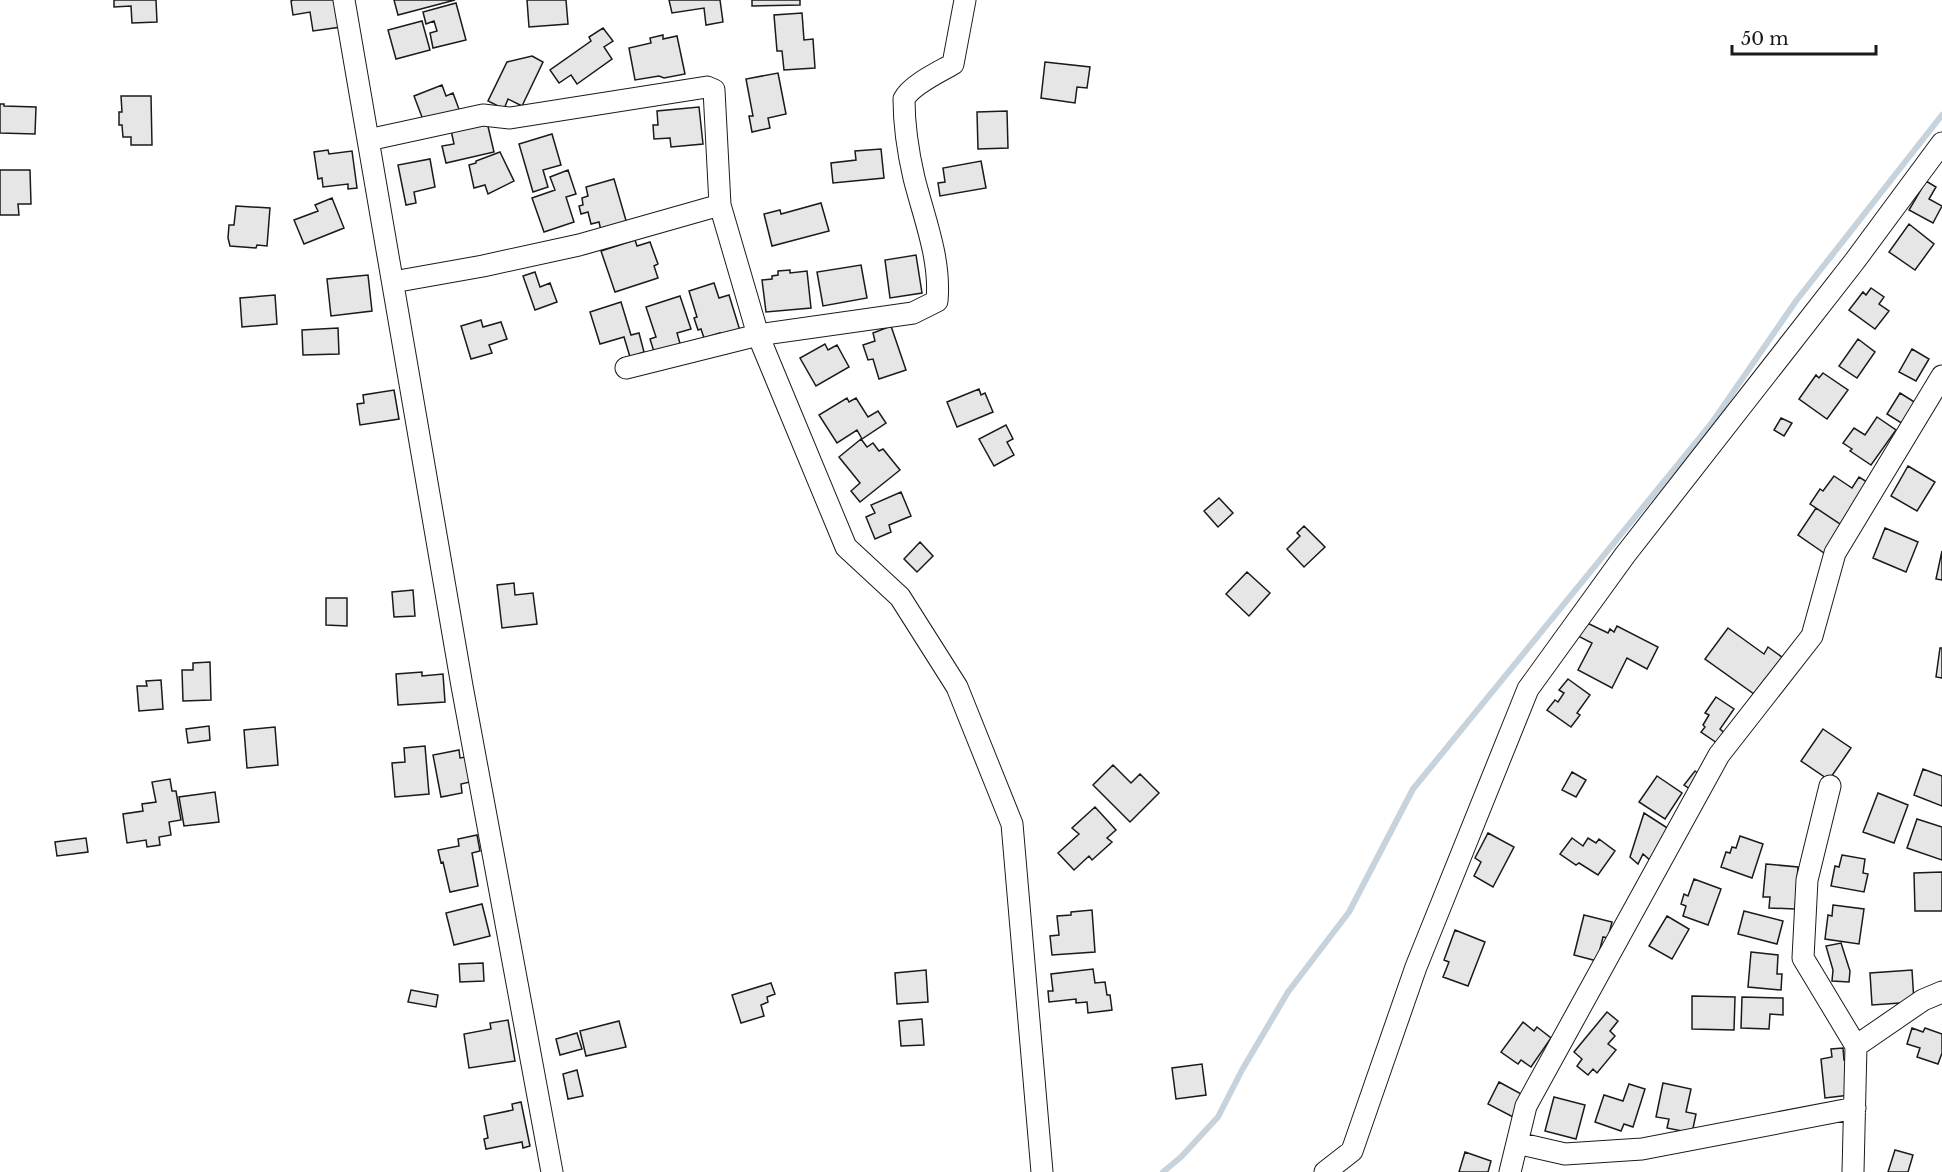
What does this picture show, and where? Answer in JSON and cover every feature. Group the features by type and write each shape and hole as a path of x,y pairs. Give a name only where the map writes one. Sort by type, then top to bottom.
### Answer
{"street":[{"path":"345,0 462,686 552,1172"},
{"path":"626,368 759,335 913,313 937,301 937,269 907,140 904,99 915,87 953,64 965,0"},
{"path":"368,140 483,115 510,117 707,87 714,90 720,205 759,335 846,547 900,597 957,687 1012,824 1042,1172"},
{"path":"1325,1172 1352,1151 1416,967 1528,689 1624,555 1854,262 1942,143"},
{"path":"393,282 483,266 579,245 720,205"},
{"path":"1510,1172 1526,1106 1719,755 1812,636 1835,553 1942,376"},
{"path":"1830,786 1807,880 1803,958 1856,1046 1853,1172"},
{"path":"1856,1046 1923,1000 1942,992"},
{"path":"1517,1143 1565,1154 1642,1149 1855,1108"}],"building":[{"path":"114,0 156,0 157,22 132,23 131,6 114,7"},
{"path":"337,0 341,27 313,31 310,12 293,15 291,1"},
{"path":"394,0 455,0 398,15"},
{"path":"527,0 566,0 568,24 529,27"},
{"path":"669,0 720,0 723,22 706,25 704,8 672,13"},
{"path":"752,0 800,0 800,5 752,6"},
{"path":"456,3 466,40 433,48 430,33 437,31 434,21 426,24 423,12"},
{"path":"802,13 804,40 813,39 815,68 784,70 782,51 777,51 774,15"},
{"path":"422,21 430,50 396,59 388,30"},
{"path":"603,28 613,41 604,47 612,59 577,84 571,75 559,83 550,70 591,41 589,37"},
{"path":"663,35 663,39 677,36 685,74 635,80 629,48 651,43 650,38"},
{"path":"532,56 543,62 522,106 508,99 504,109 488,101 507,62"},
{"path":"1045,62 1090,67 1087,88 1077,87 1075,103 1041,98"},
{"path":"778,73 786,114 768,118 770,128 752,132 749,116 753,116 746,79"},
{"path":"442,85 446,96 453,93 460,112 425,125 414,96"},
{"path":"121,96 151,96 152,145 131,145 131,137 123,137 122,125 119,125 119,112 122,112"},
{"path":"0,104 36,107 35,134 0,133"},
{"path":"699,107 703,144 671,147 670,138 654,139 653,125 658,125 657,111"},
{"path":"1007,111 1008,148 978,149 977,112"},
{"path":"487,122 494,152 446,163 442,146 454,144 451,130"},
{"path":"552,134 561,165 543,170 548,187 533,192 519,144"},
{"path":"881,149 884,178 833,183 831,163 856,160 855,151"},
{"path":"328,150 329,154 352,151 357,188 348,189 348,184 323,187 322,178 318,179 314,152"},
{"path":"500,152 514,181 488,194 485,185 474,188 469,165"},
{"path":"430,159 435,187 414,192 416,203 406,205 398,165"},
{"path":"981,161 986,188 940,196 938,183 945,182 943,168"},
{"path":"0,170 30,170 31,204 18,204 19,215 0,215"},
{"path":"568,170 576,194 566,197 574,222 544,232 532,198 555,190 550,177"},
{"path":"614,179 627,224 601,231 599,222 591,224 588,212 581,214 579,206 583,205 582,198 588,196 586,187"},
{"path":"1926,181 1936,187 1929,199 1942,206 1933,223 1909,210"},
{"path":"332,198 344,228 304,244 294,220 318,211 315,205"},
{"path":"821,203 829,231 772,246 764,214 780,210 781,214"},
{"path":"236,206 270,208 267,246 257,245 256,248 230,246 229,225 234,225"},
{"path":"1909,224 1934,244 1915,270 1889,252"},
{"path":"635,240 637,246 650,242 658,264 654,266 658,278 615,292 601,251"},
{"path":"916,255 922,293 890,298 885,260"},
{"path":"861,265 867,298 823,306 817,272"},
{"path":"790,270 790,273 807,271 811,308 766,312 762,280 772,279 772,276 778,275 778,271"},
{"path":"535,272 540,287 550,283 557,302 535,310 523,276"},
{"path":"368,275 372,311 331,316 327,279"},
{"path":"714,283 719,298 729,295 741,334 723,339 720,333 704,338 701,329 698,330 694,318 697,317 689,291"},
{"path":"1871,288 1884,297 1879,304 1889,311 1875,329 1849,310 1863,292 1866,295"},
{"path":"275,295 277,324 242,327 240,298"},
{"path":"680,296 691,329 677,333 681,347 655,355 650,339 656,337 646,307"},
{"path":"621,302 631,335 639,333 644,352 630,357 624,337 600,344 590,312"},
{"path":"481,320 483,327 501,322 507,339 489,345 492,353 471,359 461,326"},
{"path":"891,326 906,370 879,379 873,359 868,360 863,345 875,341 873,333"},
{"path":"338,328 339,354 303,355 302,330"},
{"path":"1858,339 1875,352 1857,378 1839,366"},
{"path":"825,344 828,350 837,345 849,367 816,386 800,358"},
{"path":"1912,349 1929,359 1916,381 1899,372"},
{"path":"1823,373 1848,390 1827,419 1799,399 1816,375 1819,378"},
{"path":"979,389 981,395 985,393 993,412 957,427 947,402"},
{"path":"394,390 399,419 360,425 357,404 364,403 363,395"},
{"path":"1900,393 1916,403 1903,424 1887,414"},
{"path":"847,398 849,402 856,398 868,417 878,411 886,423 862,439 857,430 837,443 819,415"},
{"path":"1877,417 1896,430 1871,465 1850,451 1852,449 1843,443 1854,428 1865,435"},
{"path":"1781,418 1792,423 1784,436 1774,430"},
{"path":"1006,425 1013,439 1007,442 1014,455 994,466 979,439"},
{"path":"861,439 867,447 873,443 879,451 883,449 900,470 860,502 851,491 860,483 839,457"},
{"path":"1908,466 1935,482 1917,511 1891,496"},
{"path":"1834,476 1852,488 1859,477 1872,485 1843,526 1810,504 1820,489 1823,491"},
{"path":"901,492 911,516 889,525 891,532 875,539 866,517 875,513 871,505"},
{"path":"1219,498 1233,513 1218,527 1204,511"},
{"path":"1816,508 1843,526 1824,553 1798,535"},
{"path":"1304,526 1325,547 1304,567 1287,549 1300,536 1297,533"},
{"path":"1885,528 1918,542 1906,572 1873,558"},
{"path":"920,542 933,556 917,572 904,559"},
{"path":"1942,551 1942,580 1936,579"},
{"path":"1247,572 1270,593 1249,616 1226,594"},
{"path":"514,583 515,595 533,593 537,624 502,628 497,585"},
{"path":"413,590 415,616 394,617 392,592"},
{"path":"326,598 347,598 347,626 326,625"},
{"path":"1583,621 1608,633 1610,629 1614,632 1617,626 1658,647 1647,669 1627,658 1612,688 1578,670 1592,643 1576,635"},
{"path":"1728,628 1764,654 1768,647 1786,660 1769,682 1765,679 1754,694 1705,659"},
{"path":"1940,648 1942,648 1942,678 1936,677"},
{"path":"210,662 211,700 183,701 182,670 193,670 193,663"},
{"path":"422,672 422,676 443,674 445,702 398,705 396,674"},
{"path":"1568,679 1590,695 1577,713 1580,715 1571,727 1547,710 1555,700 1558,702 1564,693 1559,690"},
{"path":"161,680 163,709 139,711 137,686 147,686 146,681"},
{"path":"1716,697 1734,709 1720,729 1727,735 1720,745 1701,732 1709,715 1705,713"},
{"path":"209,726 210,740 188,743 186,729"},
{"path":"275,727 278,765 247,768 244,730"},
{"path":"1823,729 1851,748 1829,780 1801,761"},
{"path":"425,746 429,794 395,797 392,763 405,762 404,748"},
{"path":"459,750 460,758 466,757 470,782 461,784 462,793 441,797 433,755"},
{"path":"1113,765 1131,783 1140,774 1159,793 1130,822 1093,785"},
{"path":"1923,769 1942,776 1942,806 1914,795"},
{"path":"1695,771 1703,777 1693,791 1684,785"},
{"path":"1572,772 1586,780 1576,797 1562,790"},
{"path":"1657,776 1682,793 1665,819 1639,802"},
{"path":"170,779 172,791 176,791 181,820 169,822 171,835 159,837 160,845 147,847 146,840 127,843 123,814 143,811 142,804 156,802 152,782"},
{"path":"215,792 219,822 184,826 179,797"},
{"path":"1878,793 1908,805 1894,843 1863,832"},
{"path":"1095,807 1116,830 1107,838 1112,842 1092,860 1089,856 1074,870 1058,853 1079,834 1072,828"},
{"path":"1644,813 1669,829 1651,861 1643,854 1638,864 1630,857"},
{"path":"1917,819 1942,827 1942,860 1907,848"},
{"path":"1488,833 1514,847 1493,887 1474,876 1481,862 1475,858"},
{"path":"477,835 480,851 472,853 478,886 450,892 438,850 459,846 458,839"},
{"path":"1740,836 1763,844 1752,878 1721,867 1726,852 1730,853 1732,847 1736,848"},
{"path":"86,838 88,852 57,856 55,842"},
{"path":"1572,838 1583,846 1588,838 1596,843 1599,839 1615,851 1598,875 1579,863 1576,865 1560,854"},
{"path":"1842,855 1865,859 1863,873 1868,874 1864,892 1831,886 1835,866 1839,867"},
{"path":"1766,864 1798,867 1795,909 1769,908 1770,897 1763,897"},
{"path":"1942,872 1942,911 1915,911 1914,873"},
{"path":"1694,879 1721,889 1708,925 1683,916 1686,906 1681,904 1684,894 1688,896"},
{"path":"482,904 490,936 454,945 446,913"},
{"path":"1833,905 1864,909 1859,944 1825,939 1828,915 1832,916"},
{"path":"1092,910 1095,952 1052,955 1050,936 1059,935 1057,916"},
{"path":"1744,911 1783,921 1777,944 1738,934"},
{"path":"1584,915 1612,922 1608,938 1603,937 1597,961 1574,955"},
{"path":"1667,916 1689,929 1672,959 1649,946"},
{"path":"1455,930 1485,942 1468,986 1443,977 1449,962 1444,960"},
{"path":"1841,943 1850,971 1849,982 1832,981 1833,970 1826,946"},
{"path":"1751,952 1778,955 1777,974 1782,974 1781,990 1748,987"},
{"path":"483,963 484,981 460,982 459,964"},
{"path":"1093,969 1095,983 1105,982 1112,1010 1088,1013 1087,1002 1076,1003 1076,999 1049,1002 1048,991 1053,991 1051,974"},
{"path":"926,970 928,1002 897,1004 895,973"},
{"path":"1912,970 1914,1002 1872,1005 1870,973"},
{"path":"771,983 775,994 767,997 768,1002 761,1005 764,1016 741,1023 732,995"},
{"path":"411,990 438,995 436,1007 408,1002"},
{"path":"1692,996 1735,997 1734,1030 1692,1029"},
{"path":"1742,997 1783,998 1783,1015 1770,1014 1769,1029 1741,1028"},
{"path":"1607,1012 1618,1021 1610,1031 1615,1036 1608,1044 1616,1050 1597,1073 1593,1069 1588,1075 1577,1066 1582,1059 1574,1052"},
{"path":"922,1019 924,1045 901,1046 899,1021"},
{"path":"508,1020 515,1061 469,1068 464,1034 491,1029 490,1023"},
{"path":"619,1021 626,1047 586,1056 580,1031"},
{"path":"1523,1022 1534,1031 1537,1027 1551,1038 1531,1067 1521,1060 1518,1064 1501,1052"},
{"path":"1912,1028 1923,1032 1925,1028 1942,1034 1942,1053 1938,1064 1917,1057 1920,1048 1907,1044"},
{"path":"577,1033 582,1049 560,1055 556,1039"},
{"path":"1843,1048 1844,1060 1847,1060 1850,1095 1825,1098 1821,1059 1832,1057 1831,1049"},
{"path":"1202,1064 1206,1095 1176,1099 1172,1068"},
{"path":"577,1070 583,1096 568,1099 563,1074"},
{"path":"1499,1082 1525,1096 1513,1117 1488,1104"},
{"path":"1663,1083 1691,1089 1686,1112 1696,1114 1692,1133 1667,1128 1669,1119 1656,1117"},
{"path":"1629,1084 1645,1089 1633,1127 1624,1124 1621,1131 1595,1122 1604,1095 1623,1101"},
{"path":"1554,1097 1585,1105 1576,1139 1545,1131"},
{"path":"521,1102 530,1146 523,1148 522,1142 486,1149 484,1139 488,1138 484,1116 513,1110 512,1104"},
{"path":"1895,1150 1913,1155 1908,1172 1888,1172"},
{"path":"1465,1152 1491,1161 1488,1172 1459,1172"}],"waterway":[{"path":"1163,1172 1181,1157 1218,1117 1242,1070 1288,992 1349,912 1413,789 1711,424 1796,301 1942,115"}]}
